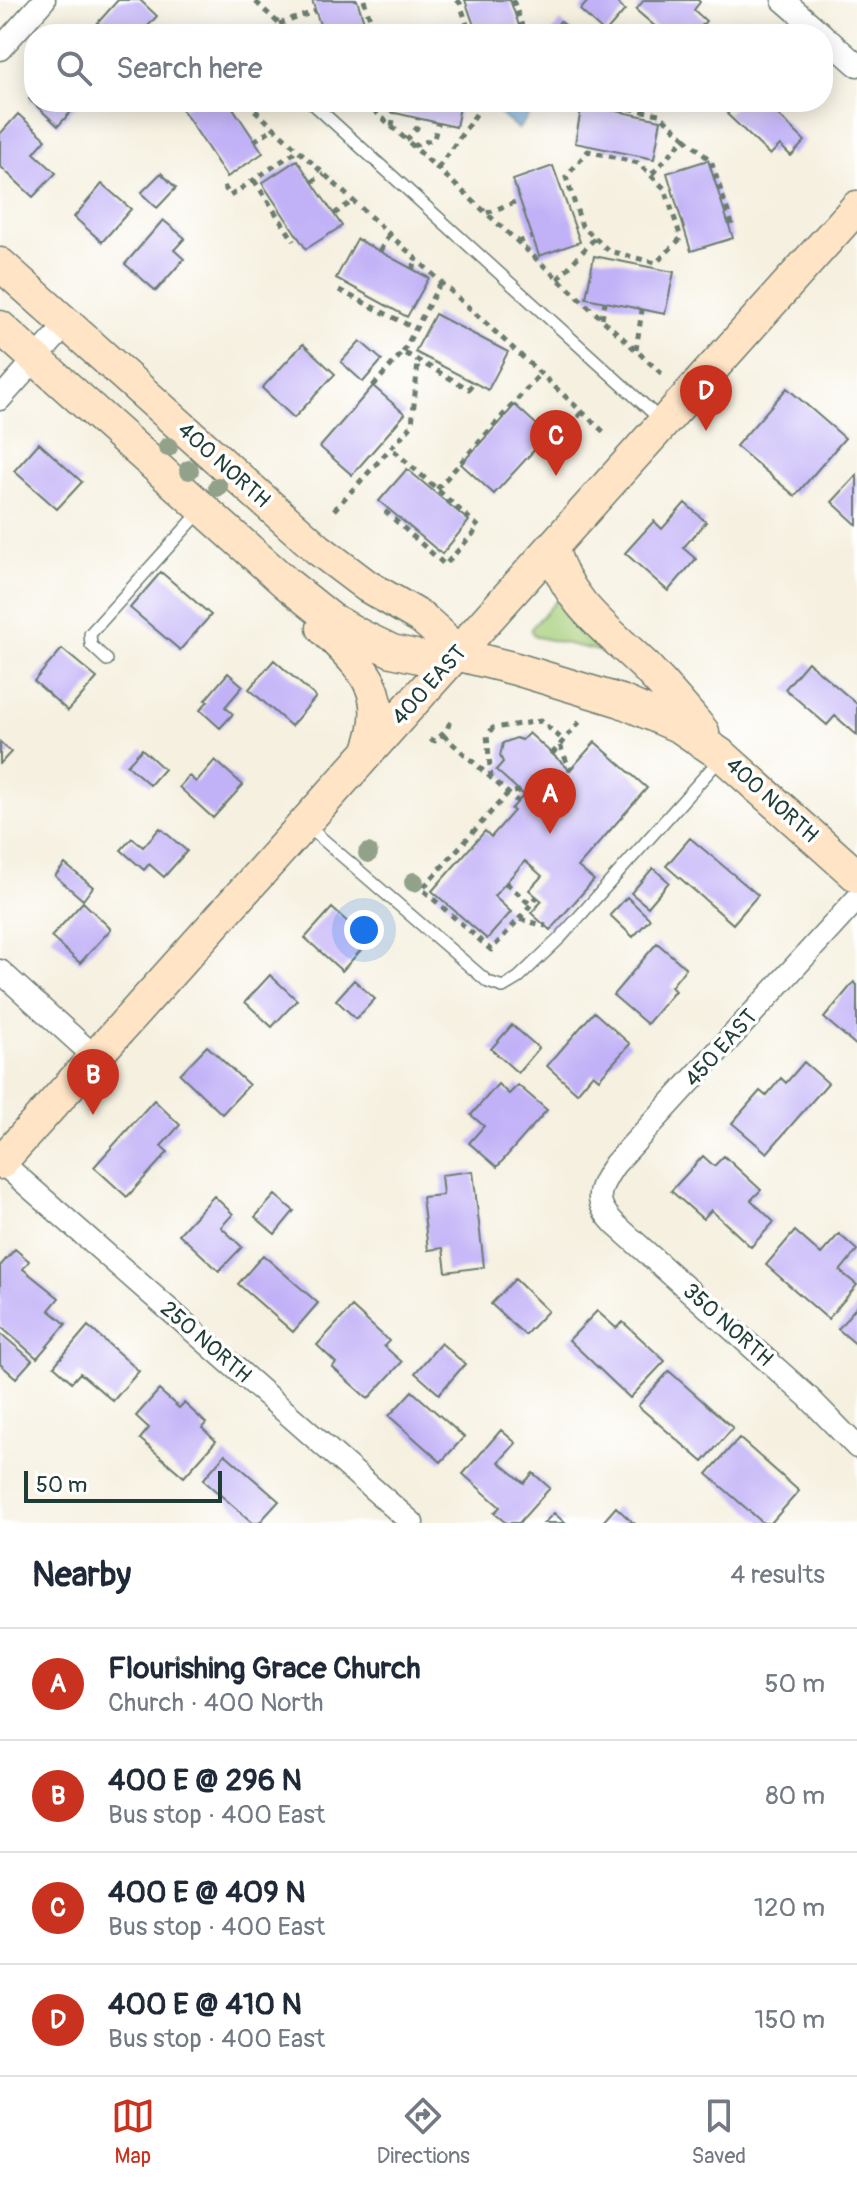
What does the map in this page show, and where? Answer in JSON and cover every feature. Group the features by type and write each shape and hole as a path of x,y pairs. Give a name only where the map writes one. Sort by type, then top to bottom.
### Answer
{"main road":[{"name":"400 EAST","path":"1,1162 857,207"},
{"name":"400 NORTH","path":"0,264 318,549 367,586 422,618 456,654"},
{"name":"400 NORTH","path":"0,327 286,583 331,619 392,651 424,658 456,654 516,669 621,701 680,727 723,756 857,876"},
{"path":"552,547 562,577 580,604 647,669 723,756"},
{"path":"286,583 366,674 377,703 374,737 368,753"}],"street":[{"path":"0,49 44,0"},
{"path":"783,0 810,24"},
{"path":"833,44 857,65"},
{"path":"0,399 67,324"},
{"name":"450 EAST","path":"600,1203 600,1192 615,1164 857,899"},
{"path":"0,971 95,1057"},
{"name":"250 NORTH","path":"1,1162 412,1523"},
{"name":"350 NORTH","path":"600,1203 609,1219 808,1397 857,1447"}],"lane":[{"path":"322,112 663,422"},
{"path":"107,660 91,645 90,634 203,509"},
{"path":"305,823 488,982 503,987 518,978 560,938 723,756"}],"path":[{"path":"364,0 372,24"},
{"path":"457,0 467,24"},
{"path":"513,0 521,24"},
{"path":"256,2 279,24 316,11"},
{"path":"256,112 606,434"},
{"path":"376,112 662,374"},
{"path":"648,112 659,114 711,161 734,230"},
{"path":"392,126 394,113"},
{"path":"438,168 477,113"},
{"path":"406,140 417,128 418,118"},
{"path":"413,146 434,139 438,123"},
{"path":"254,141 274,128"},
{"path":"651,175 685,138"},
{"path":"224,186 230,196 298,150"},
{"path":"588,151 638,163 651,175 665,189 681,238 656,263 609,251 595,238 582,226 566,177 588,151"},
{"path":"312,182 324,174"},
{"path":"254,180 294,241"},
{"path":"487,213 520,200"},
{"path":"334,214 353,201"},
{"path":"380,251 389,234"},
{"path":"518,242 532,237"},
{"path":"558,279 595,238"},
{"path":"412,269 417,260"},
{"path":"373,386 403,352 441,282"},
{"path":"339,290 416,329"},
{"path":"602,318 605,302"},
{"path":"636,350 642,310"},
{"path":"403,352 469,389 474,382"},
{"path":"334,510 412,425 418,362"},
{"path":"437,489 540,374"},
{"path":"554,444 582,412"},
{"path":"385,511 445,565 479,527 391,448"},
{"path":"552,754 583,718"},
{"path":"491,778 487,735 493,728 541,721 562,743 570,770"},
{"path":"430,739 435,741 443,735 449,727 446,722"},
{"path":"443,735 518,802"},
{"path":"520,791 508,793 422,889 491,950 537,897"},
{"path":"506,883 531,905"},
{"path":"519,919 546,926"}],"green space":[{"path":"558,599 608,653 537,637 532,633 533,626"}],"water":[{"path":"497,112 531,112 518,129"}],"building":[{"path":"118,0 140,0 157,16 150,24 97,24"},
{"path":"312,0 357,0 365,24 320,24"},
{"path":"465,0 510,0 518,24 473,24"},
{"path":"589,0 614,0 625,10 613,24 595,24 580,10"},
{"path":"644,0 698,0 700,2 694,10 706,21 703,24 652,24 636,10"},
{"path":"43,112 71,112 58,126"},
{"path":"184,112 236,112 263,153 227,177"},
{"path":"391,112 459,112 456,127"},
{"path":"581,112 622,112 661,120 654,159 575,143"},
{"path":"775,112 805,141 791,156 780,145 770,155 727,114"},
{"path":"18,114 46,139 34,153 56,173 33,197 0,166 0,134"},
{"path":"297,160 342,226 306,249 262,183"},
{"path":"708,160 733,238 691,251 667,173"},
{"path":"553,166 580,242 539,256 513,180"},
{"path":"161,173 176,188 157,208 141,193"},
{"path":"102,184 131,209 102,242 74,217"},
{"path":"163,220 185,238 174,250 184,259 156,291 125,264"},
{"path":"357,239 429,278 407,317 336,278"},
{"path":"594,256 674,272 665,314 586,298"},
{"path":"435,314 508,352 488,390 415,352"},
{"path":"360,341 382,360 363,382 341,362"},
{"path":"303,344 335,374 294,418 262,388"},
{"path":"373,386 405,414 352,475 320,447"},
{"path":"787,388 845,438 795,496 736,446"},
{"path":"515,405 548,435 494,494 461,464"},
{"path":"39,443 82,482 57,509 14,471"},
{"path":"407,469 469,521 442,554 379,501"},
{"path":"857,475 857,525 832,502"},
{"path":"685,503 706,522 683,548 696,559 668,591 625,553 654,521 662,529"},
{"path":"161,572 211,615 180,650 130,608"},
{"path":"62,649 97,678 68,711 34,681"},
{"path":"274,660 316,697 291,726 249,689"},
{"path":"808,662 857,704 857,735 835,716 827,725 785,689"},
{"path":"228,673 243,686 225,707 233,714 220,728 200,710"},
{"path":"529,733 570,770 595,742 647,788 578,867 594,880 550,930 531,913 542,901 529,890 542,876 525,861 494,896 511,912 487,939 432,891 485,831 491,837 524,795 496,770 503,762 500,756 503,743 516,738 522,740"},
{"path":"0,742 11,752 0,764"},
{"path":"142,749 164,769 150,785 127,765"},
{"path":"215,760 243,785 213,818 179,787 189,776 196,782"},
{"path":"160,828 187,851 164,877 149,864 144,870 121,850 132,838 143,847"},
{"path":"690,838 758,895 733,924 666,866"},
{"path":"65,864 93,887 83,900 55,876"},
{"path":"653,868 669,882 648,907 631,893"},
{"path":"627,897 650,919 633,937 610,915"},
{"path":"83,902 111,929 80,963 51,937"},
{"path":"332,908 369,941 342,971 305,938"},
{"path":"657,943 686,968 671,987 675,991 647,1024 613,995"},
{"path":"270,975 297,1000 272,1027 245,1002"},
{"path":"354,980 375,999 356,1019 336,1000"},
{"path":"854,982 857,985 857,1046 824,1018"},
{"path":"594,1012 630,1044 599,1079 593,1074 577,1093 547,1066"},
{"path":"512,1025 539,1048 518,1073 491,1049"},
{"path":"207,1046 249,1085 222,1114 180,1074"},
{"path":"804,1062 828,1083 767,1153 732,1123 760,1091 766,1096 781,1078 786,1083"},
{"path":"498,1084 509,1094 518,1085 547,1110 497,1167 469,1143 484,1126 471,1115"},
{"path":"154,1100 180,1125 161,1146 168,1152 127,1197 94,1167"},
{"path":"703,1156 714,1166 724,1156 761,1190 751,1200 774,1222 751,1247 711,1210 703,1219 671,1191"},
{"path":"473,1171 484,1267 446,1272 443,1248 428,1250 422,1197 443,1195 441,1175"},
{"path":"275,1195 294,1211 275,1234 255,1217"},
{"path":"214,1196 233,1214 221,1227 242,1247 219,1271 179,1234"},
{"path":"795,1231 821,1254 839,1234 857,1250 840,1271 857,1285 828,1319 766,1265"},
{"path":"15,1249 29,1261 23,1269 59,1298 49,1310 66,1324 37,1358 0,1326 0,1266"},
{"path":"263,1255 318,1303 293,1332 238,1284"},
{"path":"515,1279 548,1311 525,1335 491,1304"},
{"path":"857,1306 857,1345 838,1329"},
{"path":"352,1307 389,1341 384,1346 402,1362 368,1399 332,1367 336,1363 317,1345"},
{"path":"597,1311 616,1328 623,1322 665,1361 630,1398 569,1340"},
{"path":"88,1326 139,1371 113,1401 80,1373 72,1382 54,1366"},
{"path":"0,1333 32,1360 16,1378 0,1364"},
{"path":"441,1343 465,1364 439,1394 415,1373"},
{"path":"669,1371 733,1428 703,1462 638,1406"},
{"path":"159,1390 179,1408 184,1403 206,1423 202,1428 216,1441 184,1477 140,1439 149,1428 136,1416"},
{"path":"412,1391 464,1437 441,1462 389,1416"},
{"path":"501,1430 516,1443 499,1462 524,1483 533,1473 550,1488 519,1523 506,1523 494,1513 500,1507 463,1474"},
{"path":"739,1438 799,1491 771,1523 763,1523 707,1474"},
{"path":"225,1454 279,1501 259,1523 253,1523 203,1480"},
{"path":"616,1507 633,1523 602,1523"},
{"path":"554,1513 565,1523 544,1523"}],"place":[{"name":"400 E @ 410 N","path":"706,431"},
{"name":"400 E @ 409 N","path":"556,476"},
{"name":"Flourishing Grace Church","path":"550,834"},
{"name":"400 E @ 296 N","path":"93,1115"}]}
